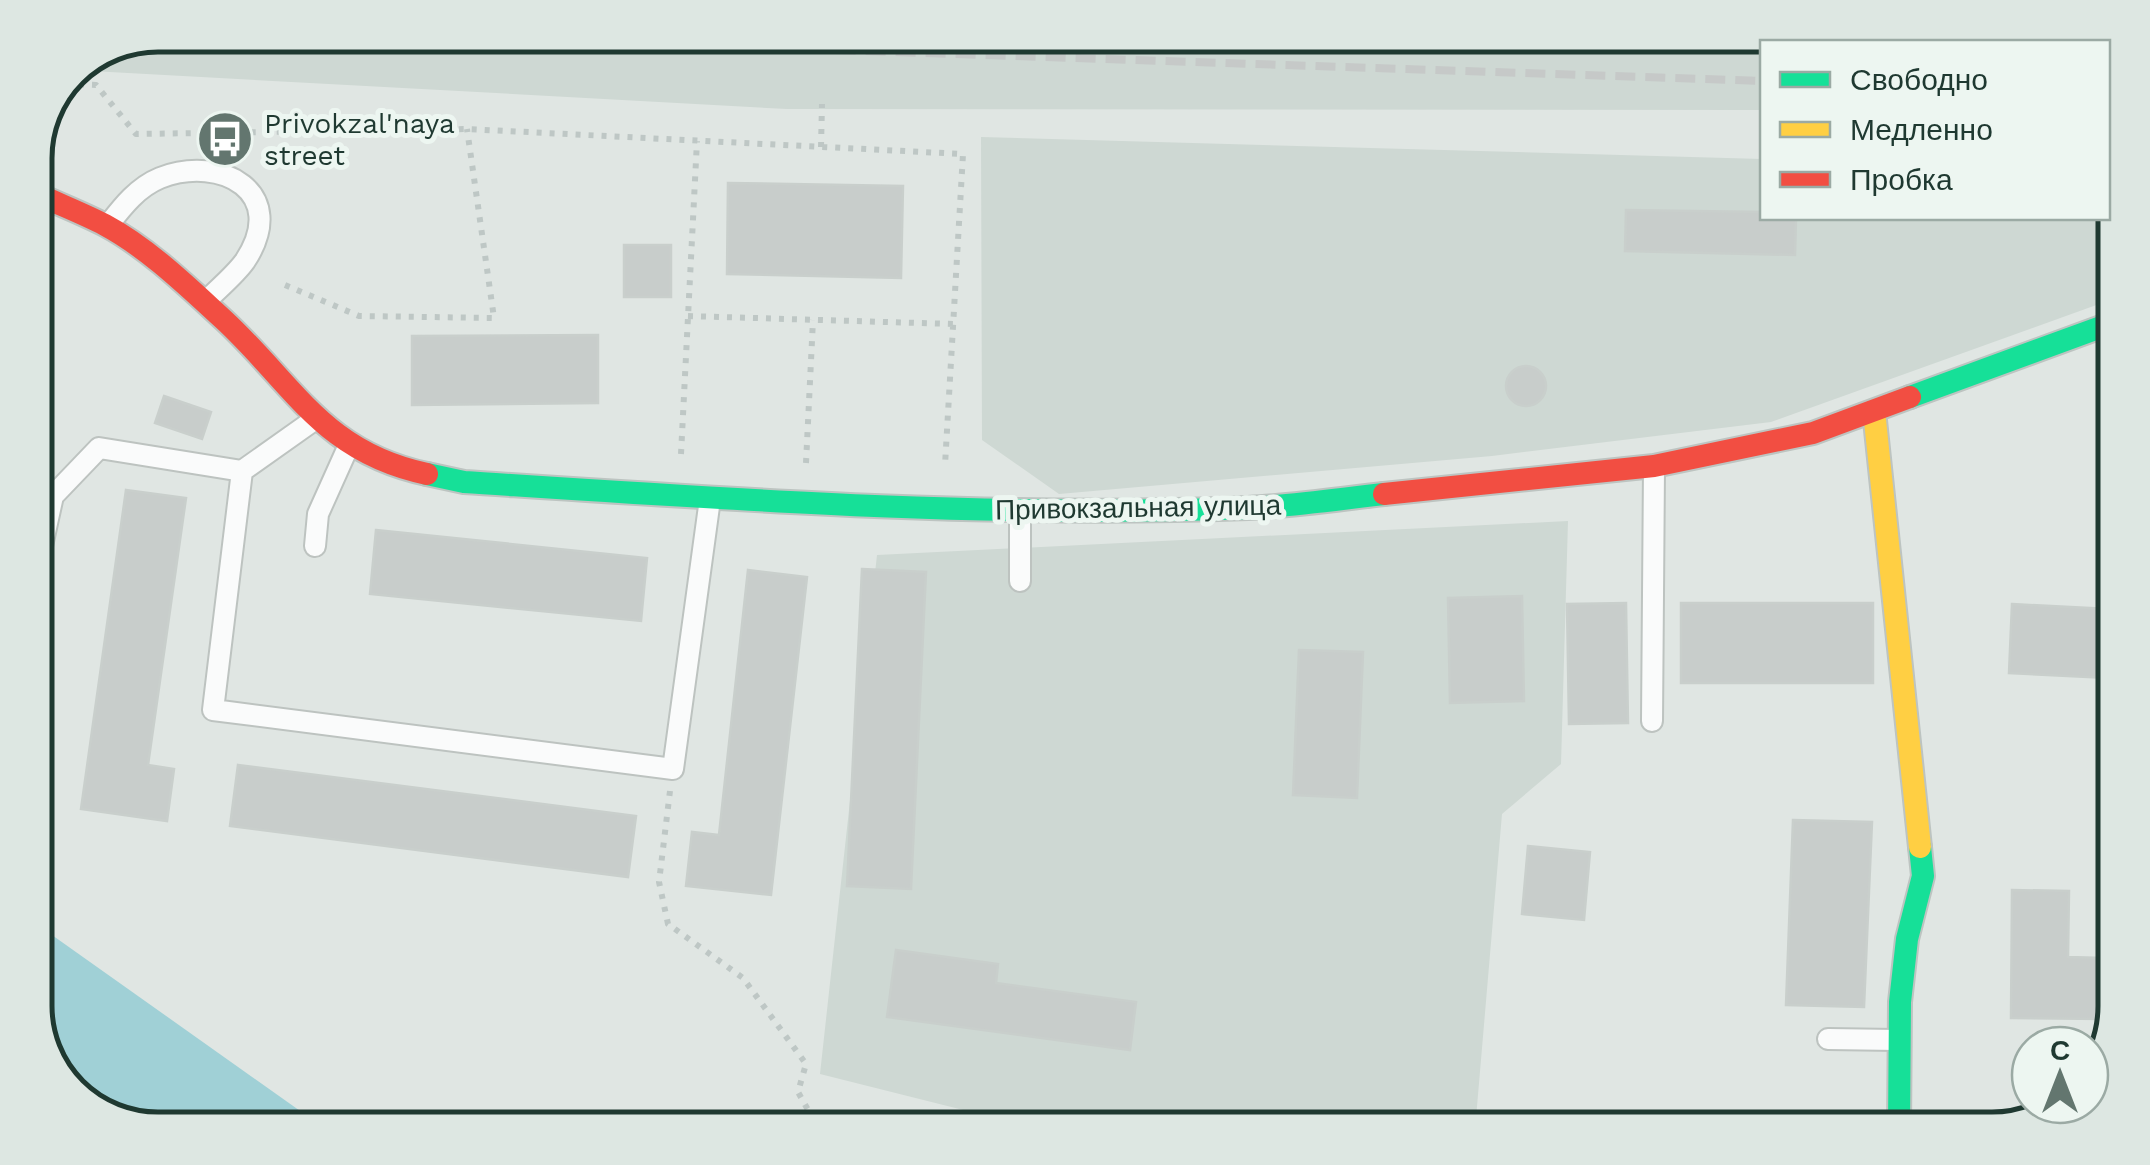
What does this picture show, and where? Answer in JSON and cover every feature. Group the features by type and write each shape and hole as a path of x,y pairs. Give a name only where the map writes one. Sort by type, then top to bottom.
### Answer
{"main road":[{"path":"53,201 108,226 204,302"},
{"name":"Привокзальная улица","path":"204,302 315,419 350,444 402,469 464,482 805,504 1020,511 1251,508 1654,466 1813,433 2097,328"},
{"path":"1874,411 1923,876 1908,919 1898,1040 1899,1112"}],"lane":[{"path":"108,226 131,197 160,178 190,172 221,174 243,182 254,194 259,213 258,235 244,262 204,302"},
{"path":"53,496 99,448 242,471 315,419"},
{"path":"315,546 318,514 350,444"},
{"path":"1652,721 1654,466"},
{"path":"242,471 212,710 673,769 710,498"},
{"path":"1020,511 1020,582"},
{"path":"1828,1039 1898,1040"}],"path":[{"path":"83,85 96,85 136,134 466,129 964,154 945,466"},
{"path":"821,147 822,104"},
{"path":"286,285 359,316 494,318 466,129"},
{"path":"679,496 697,141"},
{"path":"688,316 954,324"},
{"path":"805,504 812,320"},
{"path":"673,769 659,882 668,924 744,978 806,1064 798,1092 810,1112"}],"shaded area":[{"path":"158,52 1760,52 1760,110 787,109 98,71 118,61"},
{"path":"981,137 1760,159 1760,220 2097,220 2097,305 1771,422 1492,456 1059,494 982,440"},
{"path":"1568,521 1561,764 1502,814 1477,1112 971,1112 820,1074 877,555"}],"water":[{"path":"53,936 302,1112 158,1112 124,1107 100,1095 70,1065 58,1041 53,1013"}],"building":[{"path":"728,183 903,186 901,278 727,274"},
{"path":"1626,210 1760,212 1760,220 1796,220 1795,255 1625,251"},
{"path":"624,245 671,245 671,297 624,297"},
{"path":"598,335 598,403 412,405 412,336"},
{"path":"1526,366 1540,372 1546,386 1540,400 1526,406 1512,400 1506,386 1512,372"},
{"path":"164,396 211,412 202,439 155,423"},
{"path":"126,490 186,498 148,765 174,769 167,821 81,809"},
{"path":"376,530 647,558 641,621 370,594"},
{"path":"862,569 926,572 911,889 847,886"},
{"path":"748,570 807,577 771,895 686,886 692,832 719,835"},
{"path":"1522,596 1524,701 1450,703 1448,598"},
{"path":"1626,603 1628,723 1569,724 1567,604"},
{"path":"1681,603 1873,603 1873,683 1681,683"},
{"path":"2012,604 2098,608 2098,678 2009,673"},
{"path":"1299,650 1363,652 1357,798 1293,795"},
{"path":"238,765 636,816 628,877 230,826"},
{"path":"1793,820 1872,822 1864,1007 1786,1005"},
{"path":"1528,846 1590,852 1584,920 1522,914"},
{"path":"2012,890 2069,891 2068,957 2098,958 2096,1019 2011,1018"},
{"path":"896,950 998,964 996,983 1136,1002 1130,1050 887,1017"}],"railway":[{"path":"895,52 1760,81"}],"traffic: fast":[{"path":"1910,397 2097,328"},
{"path":"427,474 464,482 954,509 1248,508 1384,494"},
{"path":"1899,1112 1900,1002 1907,939 1923,876 1920,847"}],"traffic: slow":[{"path":"1874,411 1920,847"}],"traffic: jam":[{"path":"53,201 105,225 152,256 224,320 336,433 391,464 427,474"},
{"path":"1384,494 1654,466 1813,433 1910,397"}],"place":[{"name":"Privokzal'naya street","path":"225,139"}]}
